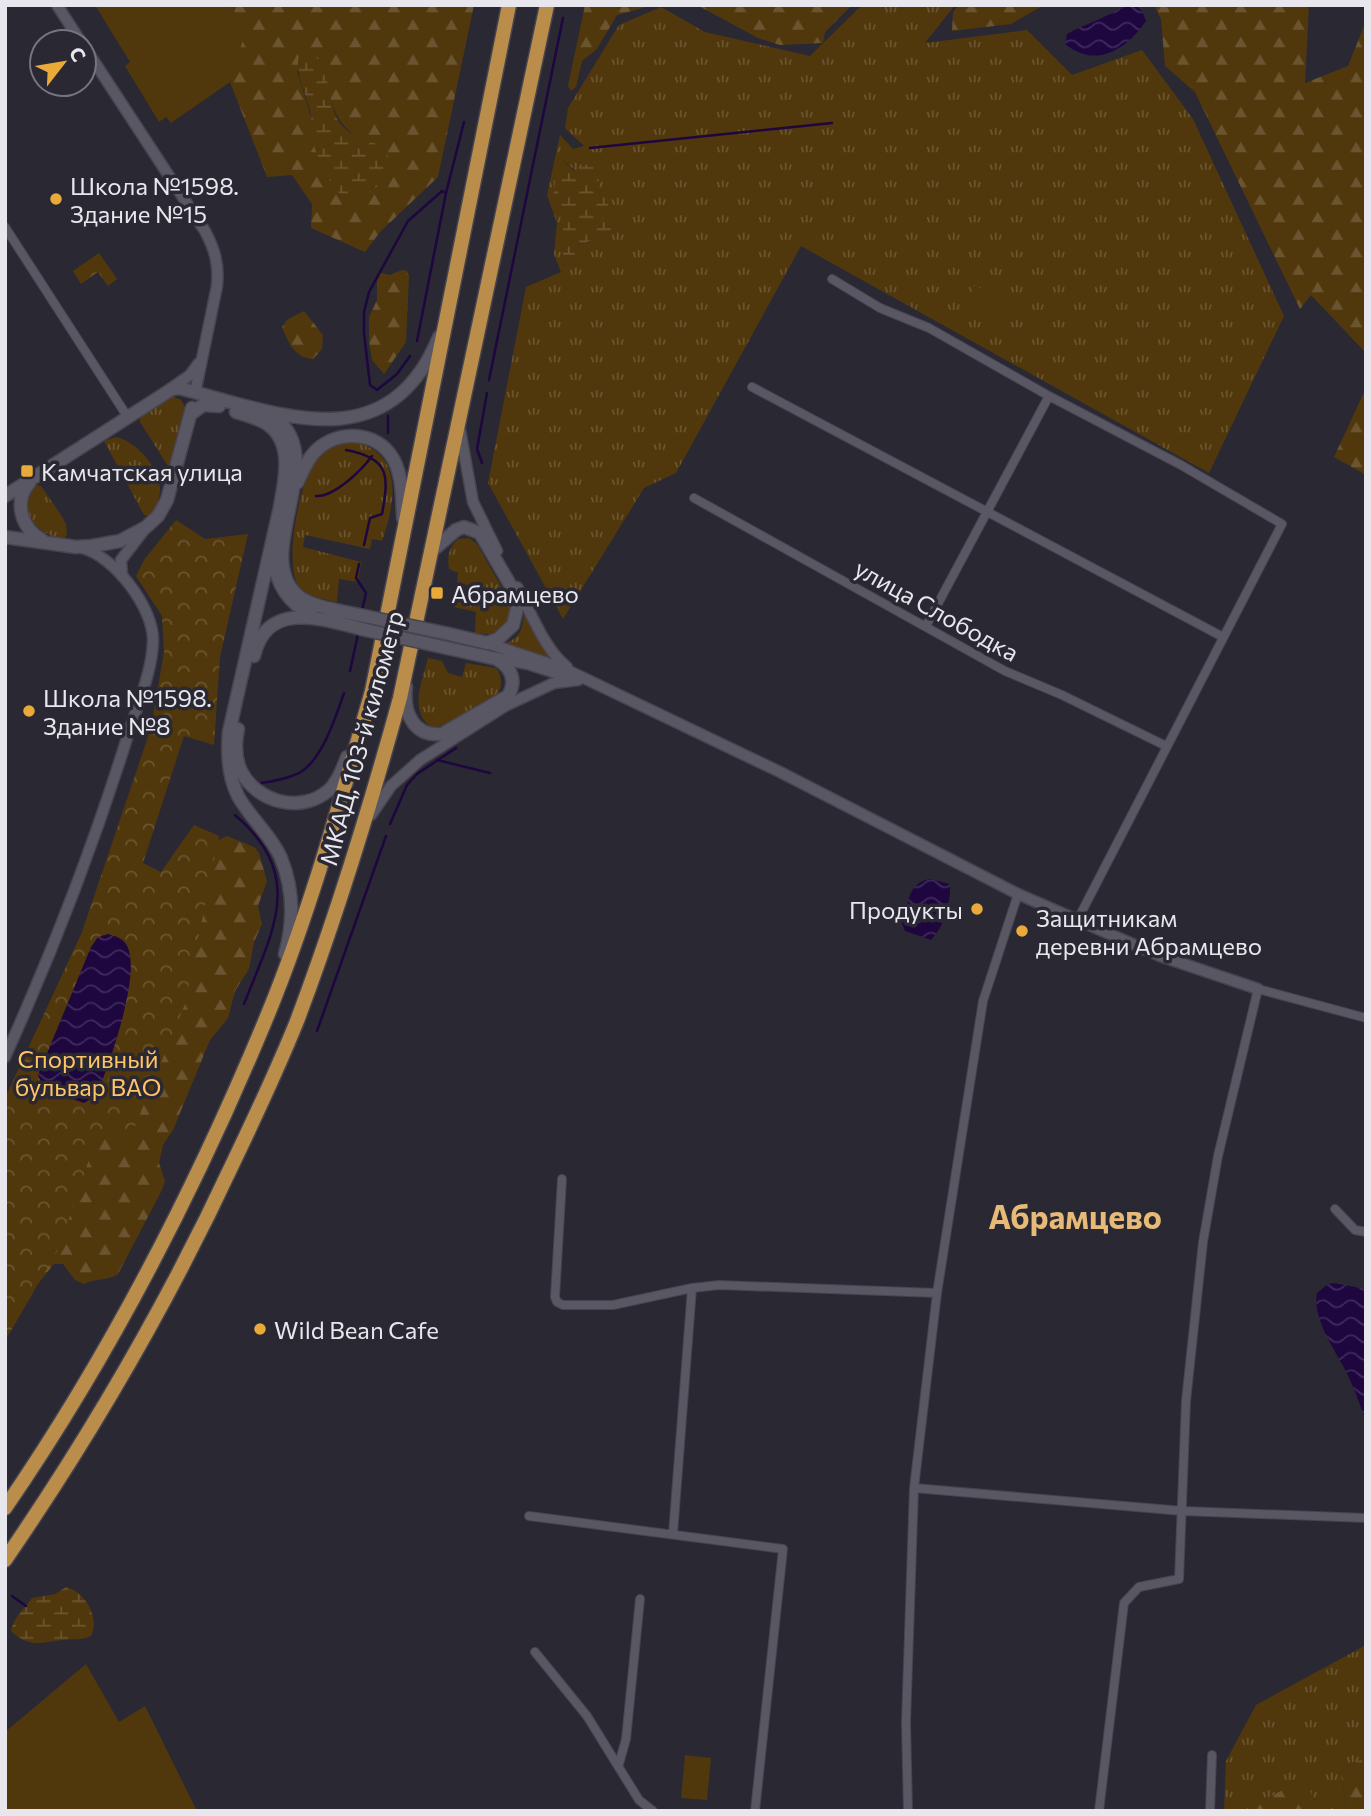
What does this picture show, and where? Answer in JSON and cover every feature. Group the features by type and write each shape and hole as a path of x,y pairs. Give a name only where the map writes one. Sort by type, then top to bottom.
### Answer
{"highway":[{"name":"МКАД, 103-й километр","path":"5,1508 108,1343 178,1212 269,1012 325,851 372,691 509,5"},
{"name":"МКАД, 103-й километр","path":"5,1560 46,1501 169,1296 216,1201 296,1023 328,936 400,698 547,5"}],"main road":[{"path":"5,496 165,392 179,388 259,410 330,420 349,418 385,404 419,376 430,357 442,330 458,266"},
{"path":"5,537 76,547 92,546 120,541 146,527 158,516 167,500 195,394"},
{"path":"191,414 204,405 218,405 265,423 282,442 287,495 283,570 289,586 297,595 308,602 367,623 447,648 485,650 506,634 517,616 515,593 481,533 464,527 449,534 433,550"},
{"path":"259,410 272,415 282,424 290,437 295,454 273,553 275,571 289,600 320,619"},
{"path":"269,1012 290,934 291,894 281,857 239,796 231,775 227,752 229,732 287,495 312,455 330,440 342,436 369,438 390,454 398,469 403,519 392,599"},
{"path":"34,478 22,493 21,513 27,528 49,543"},
{"path":"372,691 342,771 330,790 300,803 287,804 274,800 250,785 241,771 236,755 237,733 256,646 262,634 274,623 297,617 449,634 485,650 497,659 510,670 513,688 508,696 442,734 431,735 421,731 407,708 405,694 408,662"}],"street":[{"path":"57,5 72,28"},
{"path":"98,67 205,231 216,253 218,278 195,394"},
{"path":"5,227 127,416"},
{"path":"832,279 880,308 929,328 1049,396 1181,465 1282,524 1077,920"},
{"path":"165,392 190,374 201,360"},
{"path":"752,387 1223,637"},
{"path":"926,626 1049,396"},
{"path":"459,426 473,502 484,527 548,645 560,662 578,678"},
{"name":"улица Слободка","path":"694,498 1005,671 1062,695 1166,746"},
{"path":"124,578 121,560 146,527"},
{"path":"5,1057 92,847 149,664 153,638 144,607 124,578 100,554 76,547"},
{"path":"485,650 602,687 780,772 1018,894 1160,956 1258,989 1366,1018"},
{"path":"362,829 391,786 420,760 505,706 554,683 578,678"},
{"path":"908,1811 906,1722 914,1488 937,1293 984,1001 1018,894"},
{"path":"1099,1811 1124,1603 1139,1587 1180,1579 1186,1401 1203,1242 1218,1156 1258,989"},
{"path":"562,1179 555,1297 557,1302 563,1305 613,1305 692,1288 737,1285 937,1293"},
{"path":"1335,1209 1354,1230 1366,1232"},
{"path":"673,1534 692,1288"},
{"path":"914,1488 1182,1511 1366,1518"},
{"path":"529,1516 783,1549 755,1811"},
{"path":"619,1764 626,1739 640,1599"},
{"path":"535,1651 587,1716 639,1800 653,1811"},
{"path":"1210,1811 1212,1755"}],"green space":[{"path":"95,5 230,5 246,30 230,82 171,123 166,117 159,122 125,66 130,62"},
{"path":"230,5 474,5 438,177 380,232 365,252 311,228 312,204 292,175 267,177 230,82 245,30","holes":["297,71 324,74 338,117 351,133 372,142 324,168 310,130 312,120"]},
{"path":"585,5 646,7 617,15 597,49 582,61 576,87 571,91 568,86"},
{"path":"697,5 852,5 825,32 823,43 780,45 758,38"},
{"path":"862,5 955,5 925,43 1027,30 1072,75 1142,50 1193,119 1284,316 1209,473 801,246 676,473 644,488 563,619 488,483 526,287 561,272 554,254 557,223 547,195 560,135 573,149 584,146 565,128 568,108 619,25 661,7 705,32 810,56","holes":["564,161 600,192 602,219 613,232 579,245 571,262 563,265"]},
{"path":"959,5 1044,5 1011,24 952,31 953,12"},
{"path":"1154,5 1309,5 1305,83 1348,66 1366,21 1366,353 1311,295 1300,309 1195,92 1165,66 1161,19"},
{"path":"310,49 322,64 339,122 345,129 379,145 387,153 389,162 383,180 359,197 343,196 338,191 327,176 314,145 310,129 311,114 298,67 300,52"},
{"path":"597,159 600,192 611,198 602,219 613,226 613,232 579,245 571,262 563,265 563,213 553,201 555,180 563,161 574,171"},
{"path":"99,253 117,279 108,286 98,272 81,284 73,271"},
{"path":"402,270 407,271 409,276 406,342 384,374 372,360 369,317 377,300 377,281 381,273 390,275"},
{"path":"975,285 1006,303 995,321 965,303"},
{"path":"304,311 323,335 322,349 313,359 297,352 282,327 288,319"},
{"path":"1366,388 1366,475 1334,457"},
{"path":"172,396 181,400 186,409 172,465 168,466 140,422 140,416"},
{"path":"116,437 139,450 156,473 160,493 150,516 144,515 104,441"},
{"path":"343,440 363,444 377,452 386,463 393,491 382,541 372,539 370,549 305,535 303,547 361,562 358,582 339,579 337,602 313,596 301,589 295,579 293,548 298,511 311,468 325,451"},
{"path":"37,485 41,486 66,524 67,535 64,539 45,532 31,520 28,503 30,494"},
{"name":"Спортивный бульвар ВАО","path":"176,520 205,539 248,534 220,657 214,745 184,736 143,863 161,872 194,825 219,836 185,1004 131,1136 97,1136 59,1248 5,1341 5,1098 82,932 151,728 164,652 162,616 136,576 144,560"},
{"path":"469,538 477,544 511,604 512,617 495,635 475,633 476,612 454,607 457,593 496,603 503,602 497,590 490,592 457,582 458,573 449,569 449,552 458,539"},
{"path":"524,608 555,662 504,644 515,638 521,630"},
{"path":"428,658 442,661 448,673 462,677 466,663 496,668 501,679 499,691 494,698 473,711 432,728 420,713 419,705 420,686"},
{"path":"198,832 219,840 227,836 254,847 259,853 267,881 258,906 262,924 254,942 249,969 235,991 228,1018 210,1040 173,1130 163,1145 159,1163 165,1181 162,1190 118,1274 84,1284 75,1280 63,1264 54,1264 37,1285"},
{"path":"66,1587 80,1594 89,1607 94,1621 91,1636 36,1643 24,1640 11,1631 17,1617 32,1598 55,1594"},
{"path":"1366,1645 1366,1757 1340,1771 1347,1811 1318,1811 1305,1779 1245,1811 1224,1811 1226,1761 1256,1705"},
{"path":"86,1664 119,1722 145,1706 197,1811 5,1811 5,1732"},
{"path":"685,1755 711,1758 707,1800 681,1798"},
{"path":"1366,1757 1366,1811 1347,1811 1340,1771"},
{"path":"1305,1779 1318,1811 1247,1811 1249,1807"}],"water":[{"path":"1127,5 1135,5 1142,11 1146,21 1120,48 1110,53 1088,55 1065,44 1067,34"},
{"path":"930,879 950,884 946,914 931,940 905,931 902,923 912,890 916,885"},
{"path":"108,934 118,937 126,944 130,956 128,994 117,1038 99,1089 84,1103 50,1090 38,1075 91,947 98,937"},
{"path":"1328,1284 1366,1289 1366,1421 1350,1380 1318,1315 1317,1293"}],"waterway":[{"path":"489,380 563,18"},
{"path":"417,341 446,193 464,122"},
{"path":"590,148 832,123"},
{"path":"410,356 397,374 377,390 370,385 364,312 369,292 408,221 442,191 446,193"},
{"path":"482,463 477,449 487,393"},
{"path":"388,416 388,433"},
{"path":"346,450 371,458 379,464 385,479 382,514 370,518 364,545"},
{"path":"316,496 339,488 372,456"},
{"path":"359,564 356,578 366,593 362,610"},
{"path":"350,671 358,634"},
{"path":"261,783 290,777 315,759 327,737 344,693"},
{"path":"390,824 407,785 417,774 456,748"},
{"path":"437,760 490,773"},
{"path":"235,815 257,838 271,860 277,883 277,905 272,929 244,1004"},
{"path":"317,1031 386,836"},
{"path":"12,1596 26,1606"}],"place":[{"name":"Школа №1598. Здание №15","path":"56,199"},
{"name":"Камчатская улица","path":"27,471"},
{"name":"Абрамцево","path":"437,593"},
{"name":"Школа №1598. Здание №8","path":"29,711"},
{"name":"Продукты","path":"977,909"},
{"name":"Защитникам деревни Абрамцево","path":"1022,931"},
{"name":"Wild Bean Cafe","path":"260,1329"}],"district":[{"name":"Абрамцево","path":"1075,1216"}]}
